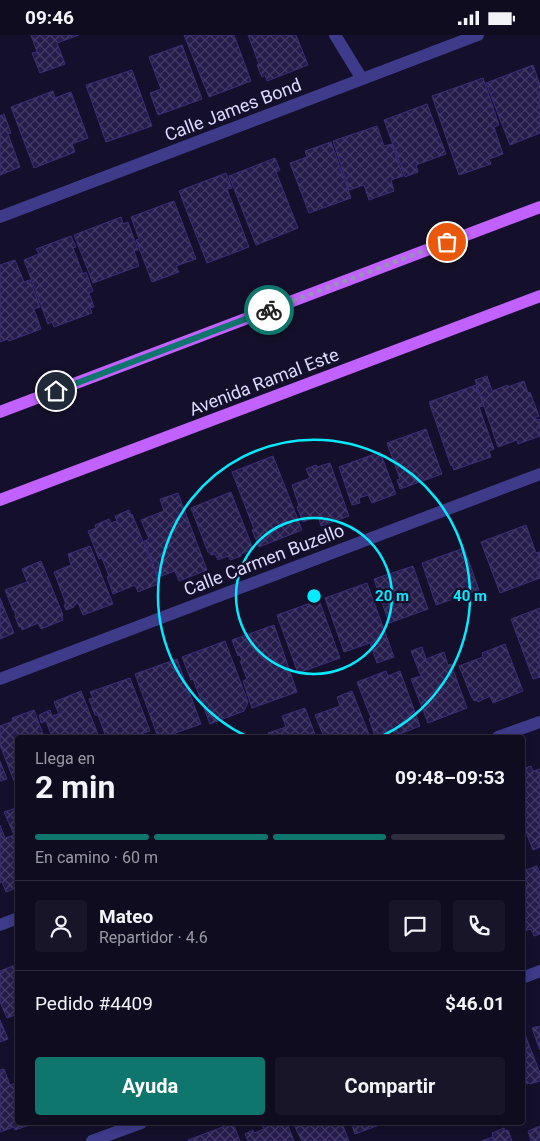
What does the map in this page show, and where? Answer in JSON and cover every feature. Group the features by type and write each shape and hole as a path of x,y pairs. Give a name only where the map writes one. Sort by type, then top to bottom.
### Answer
{"main road":[{"path":"0,412 540,207"},
{"name":"Avenida Ramal Este","path":"0,500 540,296"}],"street":[{"path":"335,35 362,79"},
{"name":"Calle James Bond","path":"0,217 478,35"},
{"name":"Calle Carmen Buzello","path":"0,679 540,474"},
{"path":"503,735 540,721"},
{"path":"0,925 15,919"},
{"path":"525,977 540,971"},
{"path":"92,1141 136,1125"}],"building":[{"path":"31,35 79,35 57,43 65,64 40,73 32,53 37,52"},
{"path":"184,35 234,35 251,81 209,97"},
{"path":"248,35 296,35 308,65 267,81 265,75 262,77 257,65 259,64"},
{"path":"182,45 202,99 158,115 150,93 161,89 149,57"},
{"path":"533,65 540,85 540,133 510,145 486,83"},
{"path":"132,70 152,126 106,142 86,85"},
{"path":"483,78 499,125 494,127 503,154 489,159 491,164 459,175 432,96"},
{"path":"53,91 55,98 71,92 88,138 72,144 75,152 34,168 11,107"},
{"path":"427,104 446,154 416,165 418,172 405,177 384,120"},
{"path":"4,114 11,133 8,134 20,167 0,175 0,116"},
{"path":"377,126 384,146 392,144 403,176 391,180 394,191 369,200 364,185 349,190 333,141"},
{"path":"331,142 351,198 309,213 290,163 307,157 305,151"},
{"path":"275,158 280,170 276,172 298,228 256,245 229,176"},
{"path":"226,173 232,188 227,189 249,247 207,263 179,191"},
{"path":"174,201 196,259 176,266 179,272 152,282 136,240 139,239 131,217"},
{"path":"121,217 123,224 128,222 138,250 134,251 139,266 93,283 74,235"},
{"path":"71,236 76,247 73,248 83,274 86,272 93,291 89,293 94,307 90,308 92,313 54,327 52,322 48,324 24,260 39,254 36,249"},
{"path":"15,260 24,282 30,280 40,307 34,309 41,329 9,341 8,339 0,342 0,265"},
{"path":"487,376 492,391 524,381 539,416 535,418 540,421 540,436 518,444 517,440 498,447 475,380"},
{"path":"476,385 484,406 479,407 494,449 489,451 491,457 454,470 429,402"},
{"path":"426,429 442,474 400,489 397,480 400,479 387,443"},
{"path":"380,452 396,494 372,503 368,495 359,498 360,503 352,505 339,467"},
{"path":"273,456 302,530 259,547 232,472"},
{"path":"330,463 349,516 321,526 318,516 303,522 292,485 310,478 306,469"},
{"path":"231,492 253,549 230,560 228,556 218,560 215,554 211,555 208,552 191,508"},
{"path":"178,493 207,570 179,581 175,571 158,577 144,541 149,539 141,520 164,511 160,499"},
{"path":"129,510 158,579 156,580 158,584 138,592 135,585 113,594 102,558 99,559 88,531 96,528 95,525 109,519 111,523 117,521 115,516"},
{"path":"526,525 536,553 540,552 540,578 500,593 481,542"},
{"path":"90,546 113,604 83,615 78,603 66,610 64,605 66,604 54,572 71,565 68,554"},
{"path":"464,548 479,590 436,605 422,563"},
{"path":"41,561 63,615 63,620 41,629 38,623 22,630 19,627 5,590 27,582 22,569"},
{"path":"413,566 428,609 389,623 374,579"},
{"path":"367,583 394,657 377,663 370,643 344,652 325,598"},
{"path":"0,598 14,633 0,639"},
{"path":"319,600 340,658 298,673 277,615"},
{"path":"540,608 540,677 533,679 511,619"},
{"path":"274,625 297,692 252,708 243,681 247,679 240,661 242,661 232,640"},
{"path":"225,641 248,702 244,711 210,724 193,679 191,680 182,657"},
{"path":"505,644 523,691 493,703 490,696 478,702 477,700 474,701 459,666 483,657 482,653"},
{"path":"422,647 426,659 444,652 448,665 451,664 467,708 428,723 411,679 421,676 411,651"},
{"path":"177,659 201,724 170,735 157,735 135,674"},
{"path":"386,671 388,676 400,671 420,726 398,735 395,735 392,729 375,735 369,719 371,718 357,682"},
{"path":"130,678 150,731 138,735 105,735 98,715 95,715 89,699 93,698 90,692"},
{"path":"81,691 98,735 51,735 46,721 41,723 39,715 50,710 52,716 59,714 54,702"},
{"path":"352,691 369,735 323,735 315,715 340,706 337,697"},
{"path":"305,708 315,735 269,735 268,733 286,727 282,716"},
{"path":"34,710 43,734 15,735 14,781 0,745 0,726 13,721 12,718"},
{"path":"0,761 7,779 0,781"},
{"path":"531,766 533,771 540,769 540,847 533,850 525,830 525,768"},
{"path":"15,808 15,888 6,892 2,882 0,883 0,825 5,838 14,835 4,812"},
{"path":"537,866 540,873 540,934 534,936 531,929 525,931 525,886 528,885 525,870"},
{"path":"15,965 15,1015 7,1018 0,1002 0,971"},
{"path":"0,1020 8,1039 0,1042"},
{"path":"540,1026 540,1050 532,1028"},
{"path":"525,1035 540,1073 540,1081 525,1084"},
{"path":"4,1069 10,1085 15,1083 15,1125 29,1125 15,1130 14,1127 0,1132 0,1070"},
{"path":"228,1125 234,1125 240,1141 189,1141"},
{"path":"262,1125 288,1125 294,1141 248,1141 245,1134 253,1130 254,1133 264,1129"},
{"path":"294,1125 343,1125 349,1141 302,1141"},
{"path":"352,1125 380,1125 355,1134"},
{"path":"540,1126 540,1141 530,1141 528,1131"},
{"path":"504,1128 505,1131 508,1130 512,1141 481,1141 493,1137 492,1133"}],"way so far":[{"path":"269,310 447,242"}],"route":[{"path":"56,391 269,310"}]}
